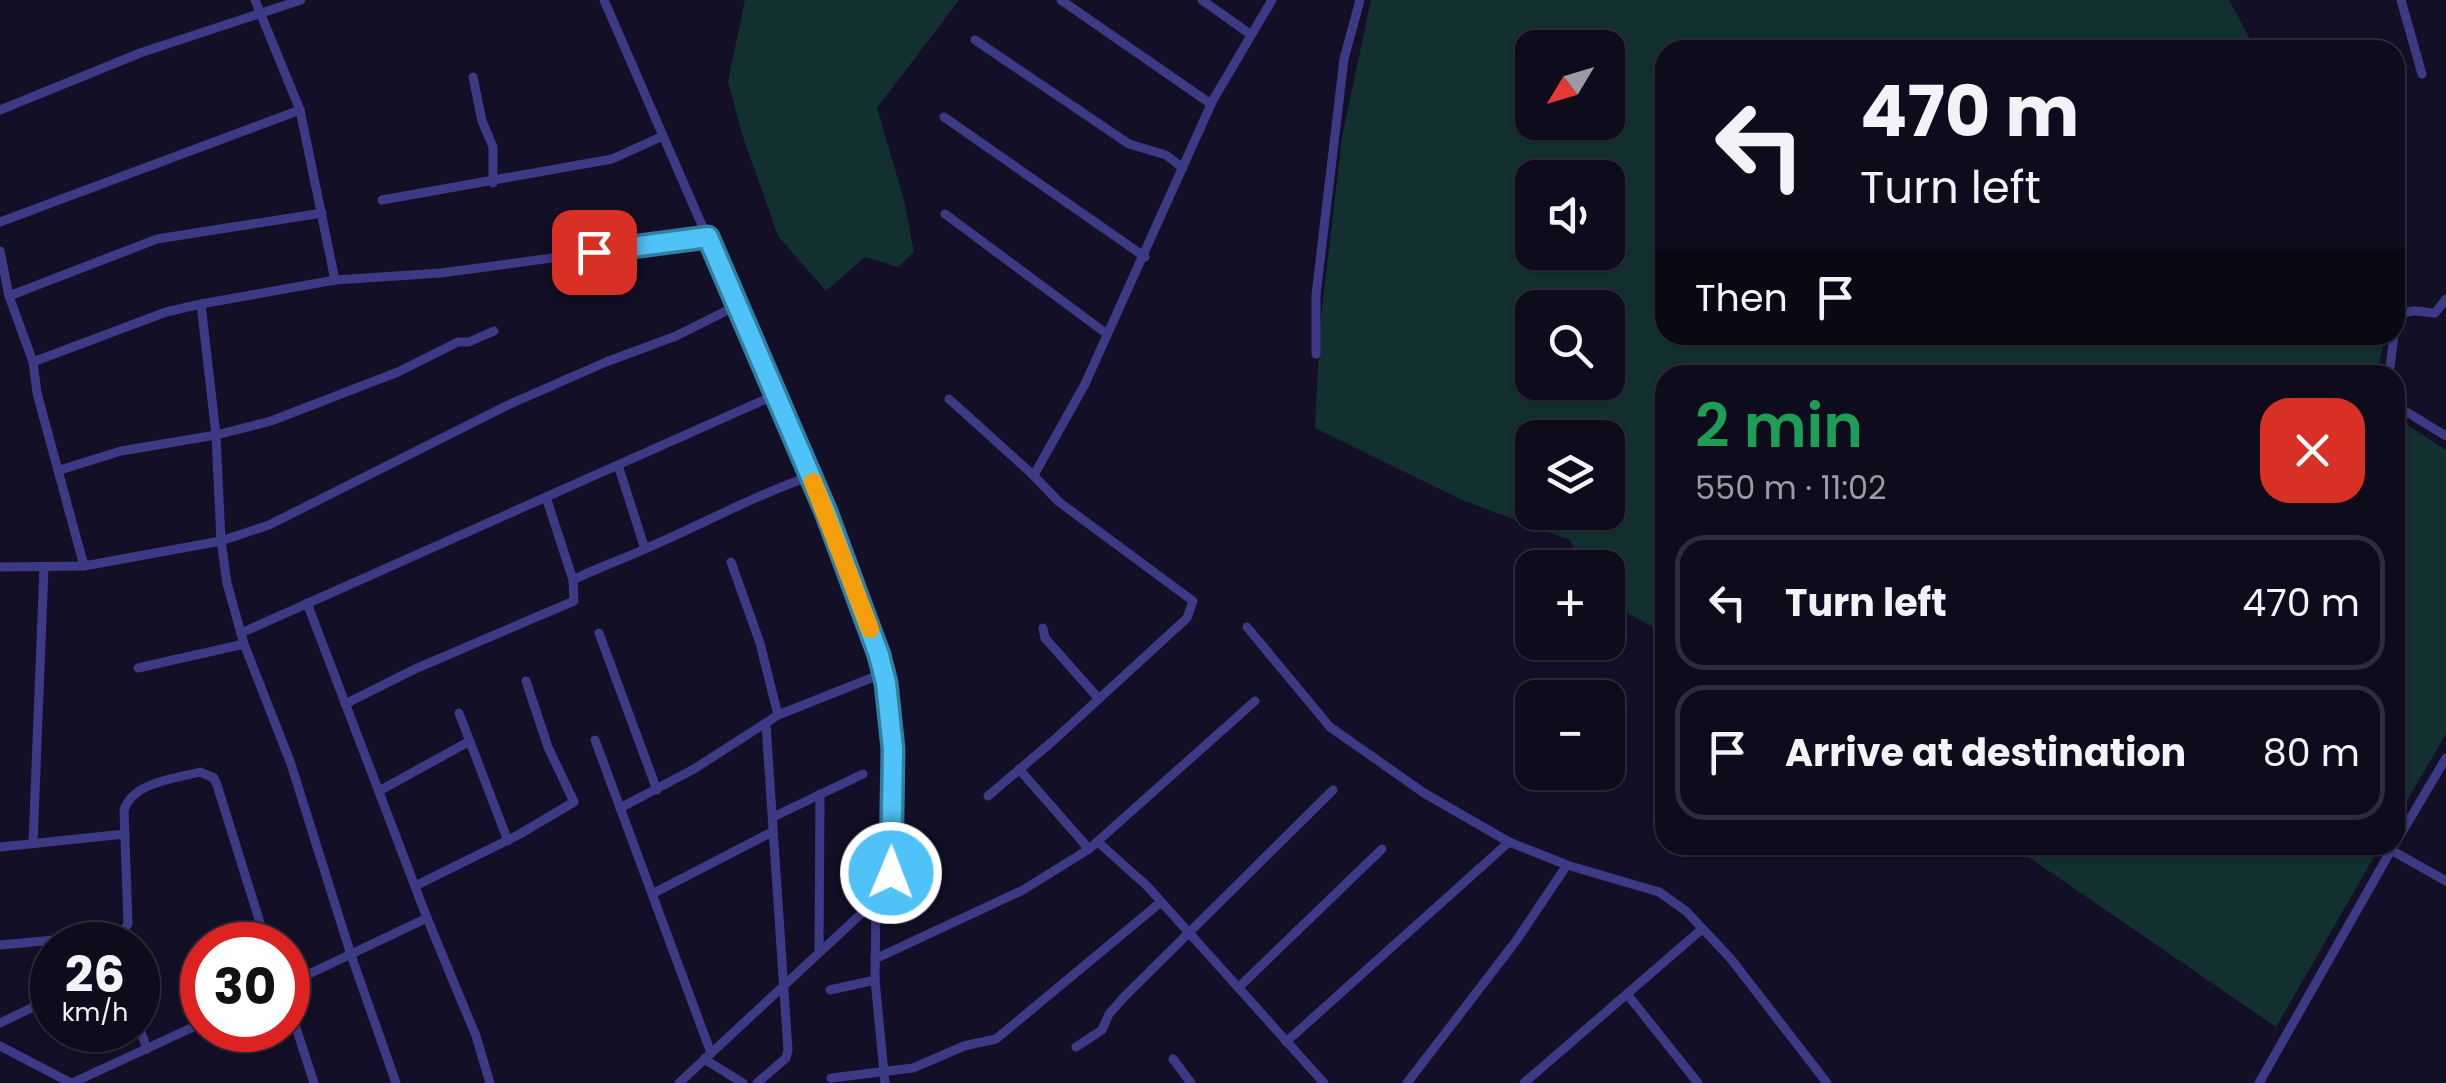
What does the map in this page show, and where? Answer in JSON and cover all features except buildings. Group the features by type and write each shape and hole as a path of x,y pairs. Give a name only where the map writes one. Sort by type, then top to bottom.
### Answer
{"street":[{"path":"255,0 300,110 335,280"},
{"path":"0,110 140,53 300,0"},
{"path":"604,0 811,476 862,606 884,673 893,749 891,873 876,900 679,1083"},
{"path":"1061,0 1211,104"},
{"path":"1202,0 1250,34"},
{"path":"1034,475 1085,384 1211,104 1272,0"},
{"path":"1316,354 1316,295 1344,59 1360,0"},
{"path":"2401,0 2422,74"},
{"path":"975,40 1130,144 1166,155 1183,168"},
{"path":"473,77 482,121 493,147 493,183"},
{"path":"0,222 300,110"},
{"path":"944,118 1145,257"},
{"path":"382,200 612,159 663,136"},
{"path":"9,296 157,239 322,213"},
{"path":"945,214 1107,334"},
{"path":"33,362 166,312 201,304 335,280 441,272 708,237"},
{"path":"0,250 9,296 33,362 37,392 84,566"},
{"path":"2405,312 2435,313 2446,299"},
{"path":"201,304 227,583 243,638 292,764 396,1083"},
{"path":"0,567 84,566 220,540 269,525 508,405 676,336 736,306"},
{"path":"60,470 120,452 216,435 314,405 398,372 458,342 469,342 494,331"},
{"path":"138,668 243,638 308,603 775,395"},
{"path":"949,399 1080,519 1193,600 1187,618 988,796"},
{"path":"2405,411 2446,436"},
{"path":"618,465 645,549"},
{"path":"573,580 712,515 811,476"},
{"path":"346,704 574,601 573,580 546,497"},
{"path":"731,562 760,644 778,715"},
{"path":"33,844 44,567"},
{"path":"308,603 476,1036 490,1083"},
{"path":"1248,627 1330,727 1424,793 1509,842 1567,865 1658,892 1686,911 1731,959 1827,1083"},
{"path":"1043,628 1045,638 1099,699"},
{"path":"598,633 657,790"},
{"path":"620,808 657,790 778,715 884,673"},
{"path":"415,886 574,802 548,746 526,680"},
{"path":"875,958 1008,898 1094,845 1255,701"},
{"path":"459,713 508,840"},
{"path":"757,1083 786,1058 766,725"},
{"path":"595,740 707,1056 743,1083"},
{"path":"379,792 470,741"},
{"path":"2405,827 2446,758"},
{"path":"1019,769 1094,845 1161,902 1324,1083"},
{"path":"128,922 124,810 128,799 137,790 200,772 214,778 260,922"},
{"path":"773,817 862,774"},
{"path":"1076,1047 1102,1030 1116,1005 1333,790"},
{"path":"818,952 820,794"},
{"path":"652,894 772,832"},
{"path":"0,847 125,834"},
{"path":"1286,1042 1509,842"},
{"path":"1238,987 1382,849"},
{"path":"2405,853 2446,881"},
{"path":"2259,1083 2389,855"},
{"path":"1407,1083 1516,941 1567,865"},
{"path":"876,900 874,980 884,1077"},
{"path":"831,1078 884,1077 964,1046 996,1040 1161,902"},
{"path":"310,974 427,918"},
{"path":"1524,1083 1702,929"},
{"path":"0,945 30,942"},
{"path":"830,990 874,980"},
{"path":"1627,994 1698,1083"},
{"path":"0,1024 30,1009"},
{"path":"0,1046 71,1083 138,1052"},
{"path":"304,1052 314,1083"},
{"path":"1173,1059 1191,1083"}],"green space":[{"path":"745,0 959,0 877,108 904,200 914,252 898,267 865,257 826,291 778,236 728,81"},
{"path":"1371,0 2229,0 2251,40 1655,40 1655,345 2383,345 2379,365 1655,365 1655,628 1625,612 1625,550 1574,550 1570,540 1543,530 1625,530 1625,420 1515,420 1515,520 1462,500 1315,428 1320,326 1342,137"},
{"path":"2405,423 2446,450 2446,734 2405,804"},
{"path":"2026,855 2375,855 2276,1027"}],"slow traffic":[{"path":"813,482 870,629"}],"route":[{"path":"594,252 708,237 826,512 879,655 893,749 891,873"}]}
